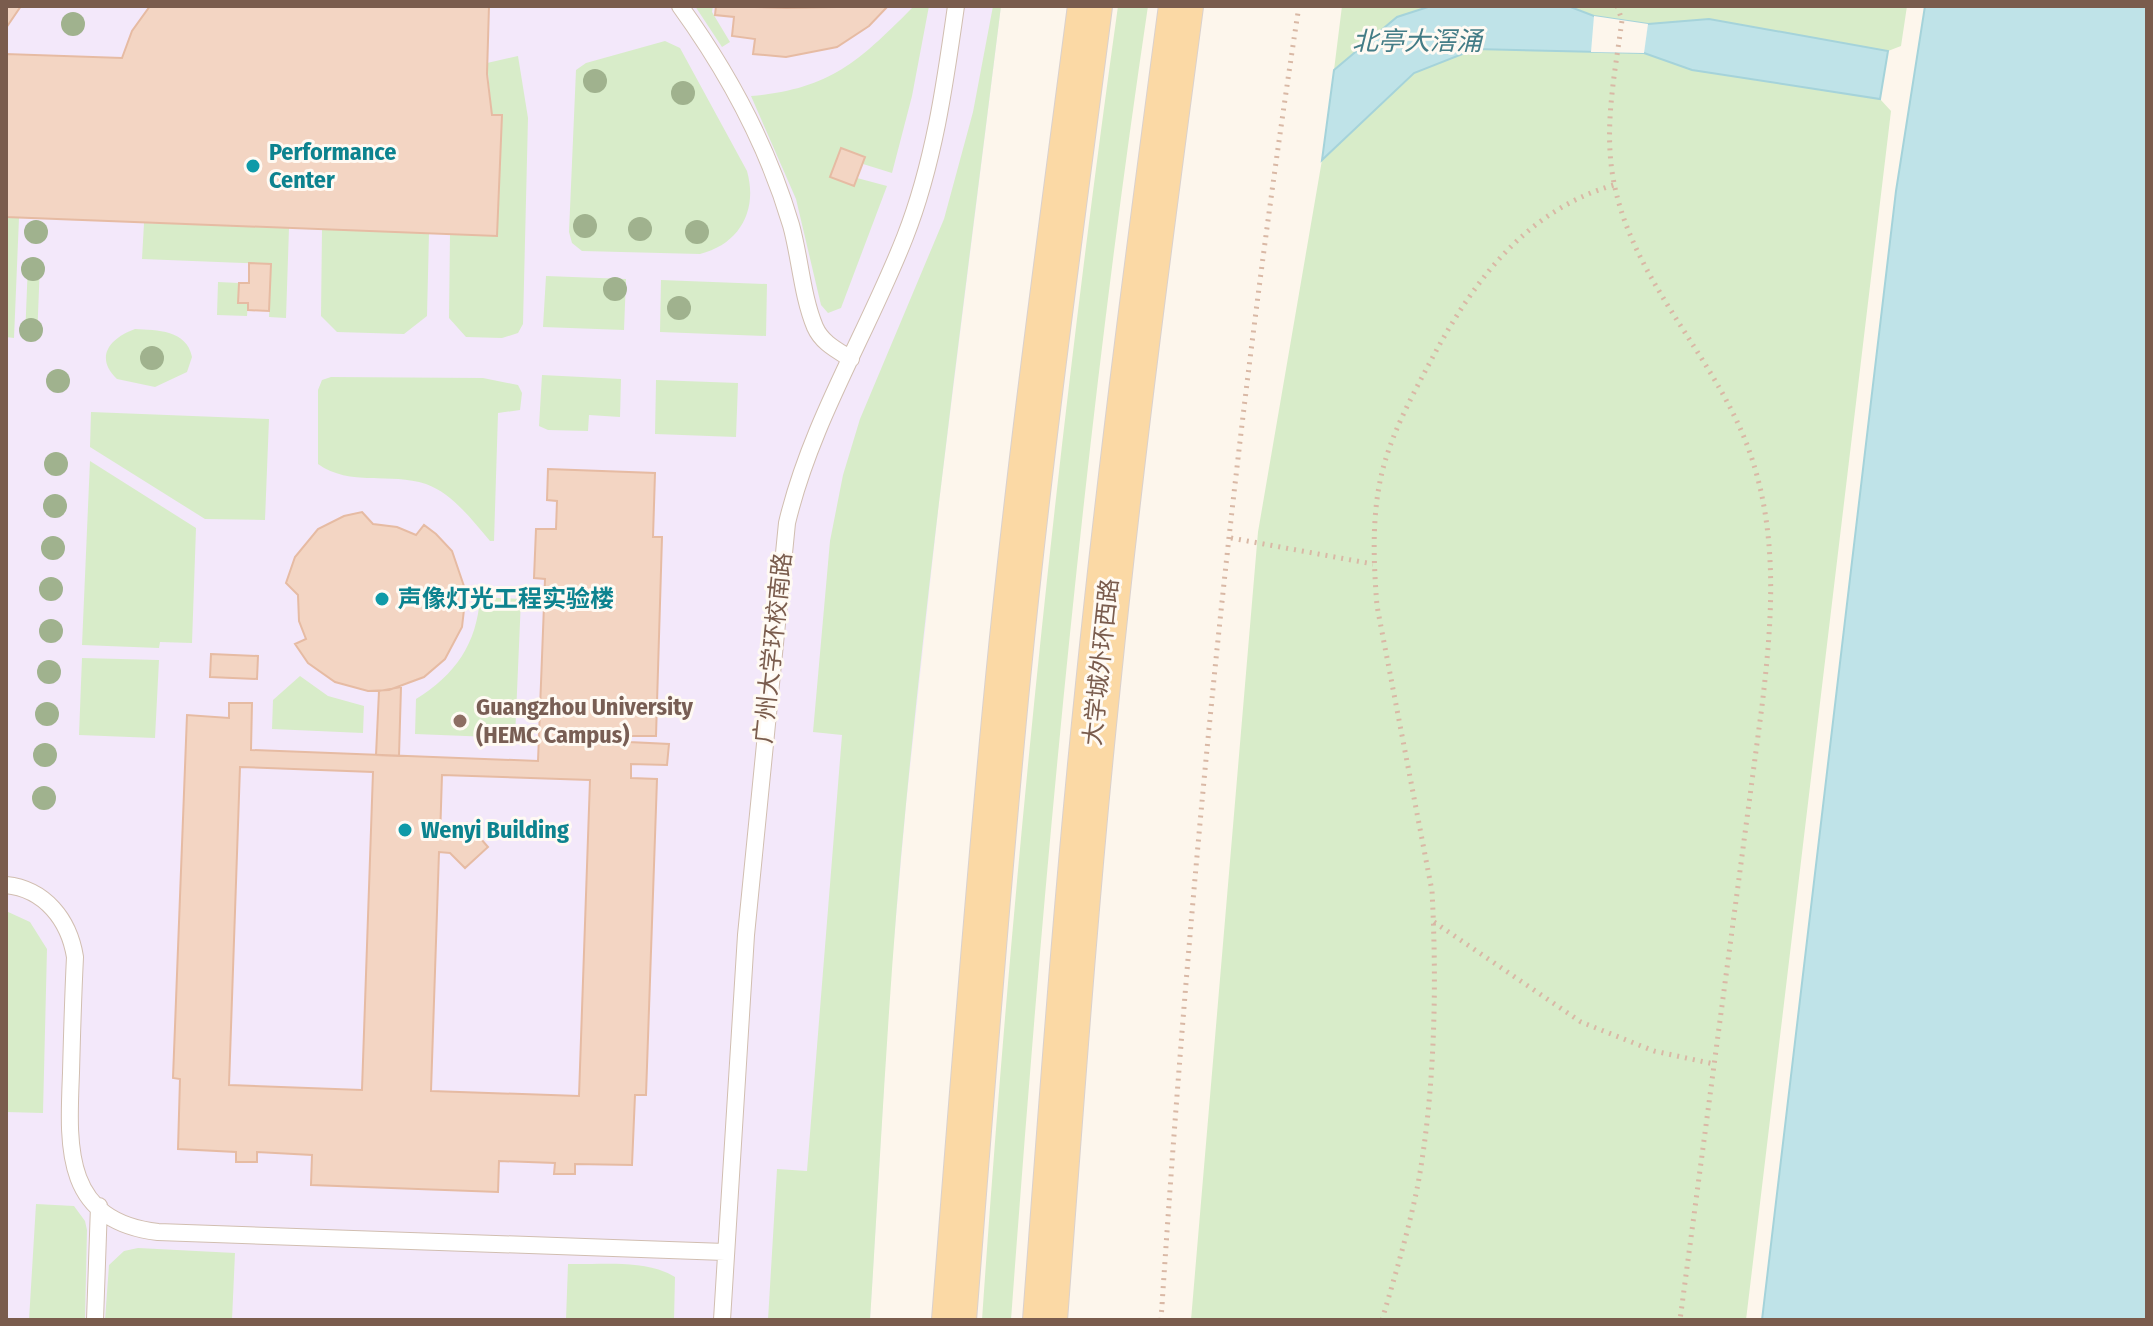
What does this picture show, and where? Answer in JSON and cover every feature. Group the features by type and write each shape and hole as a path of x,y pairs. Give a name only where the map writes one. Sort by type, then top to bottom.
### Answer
{"main road":[{"path":"954,1320 973,1042 1008,677 1047,324 1090,6"},
{"name":"大学城外环西路","path":"1045,1320 1063,1050 1097,686 1137,335 1181,6"}],"lane":[{"path":"680,6 718,65 770,165 790,224 816,329 831,347 851,359"},
{"name":"广州大学环校南路","path":"722,1320 746,935 782,552 800,469 892,268 922,185 935,135 956,6"},
{"path":"6,885 43,899 61,918 71,937 75,957 69,1144 77,1177 99,1206 130,1226 158,1232 725,1252"},
{"path":"95,1320 99,1206"}],"path":[{"path":"1161,1320 1187,945 1231,538 1299,6"},
{"path":"1617,6 1622,20 1608,136 1614,185 1642,258 1738,420 1763,500 1770,542 1769,646 1680,1320"},
{"path":"1382,1320 1418,1183 1434,1012 1432,891 1379,620 1373,564 1376,505 1387,456 1410,400 1447,331 1491,266 1514,240 1570,201 1614,185"},
{"path":"1231,538 1373,564"},
{"path":"1433,922 1581,1022 1654,1051 1714,1064"}],"shaded area":[{"name":"Guangzhou University (HEMC Campus)","path":"6,6 1001,6 939,502 906,805 890,984 870,1320 6,1320"}],"green space":[{"path":"695,6 713,6 712,12 730,42 722,47"},
{"path":"914,6 929,6 912,96 892,173 863,164 865,157 841,148 830,176 854,186 857,178 887,186 841,308 828,313 821,305 796,199 751,96 803,87 843,69"},
{"path":"993,6 1001,6 939,504 900,868 870,1320 768,1320 777,1169 807,1171 842,735 813,732 830,541 843,475 860,419 944,219 973,112"},
{"path":"1118,6 1148,6 1104,334 1067,662 1011,1320 982,1320 1007,990 1038,662 1075,333"},
{"path":"1342,6 1431,6 1397,17 1334,70"},
{"path":"1568,6 1907,6 1901,46 1888,51 1709,19 1648,24 1594,16"},
{"path":"665,41 680,48 747,171 750,185 748,212 735,234 726,242 700,254 582,251 572,243 569,232 576,70 586,63"},
{"path":"1475,49 1644,53 1692,70 1880,99 1891,111 1746,1320 1191,1320 1258,532 1322,160 1414,73"},
{"path":"518,56 528,118 523,324 518,333 502,338 466,337 449,318 450,234 497,235 502,116 492,115 487,63"},
{"path":"6,217 19,218 14,338 6,337"},
{"path":"144,223 289,228 286,318 269,317 271,264 142,259"},
{"path":"322,229 429,233 427,316 404,334 337,332 321,316"},
{"path":"28,263 40,264 37,339 25,338"},
{"path":"546,276 626,279 624,330 543,327"},
{"path":"661,280 767,284 766,336 660,332"},
{"path":"218,282 239,283 238,302 248,303 247,316 217,315"},
{"path":"135,329 170,333 184,341 192,357 187,372 155,387 117,379 107,363 108,349 118,338"},
{"path":"542,375 621,379 620,417 589,415 588,431 548,430 539,426"},
{"path":"331,377 483,378 518,385 522,393 520,410 498,413 494,541 490,541 469,516 436,488 398,479 343,475 318,464 318,390 322,380"},
{"path":"656,380 738,383 736,437 655,434"},
{"path":"91,412 269,419 265,520 205,519 90,447"},
{"path":"90,461 196,528 192,643 160,642 159,648 82,645"},
{"path":"480,597 521,599 515,738 415,734 416,699 442,680 462,657 474,629"},
{"path":"82,658 159,660 155,738 79,735"},
{"path":"300,676 328,696 364,706 363,733 272,729 273,700"},
{"path":"6,911 30,922 47,949 43,1113 6,1112"},
{"path":"36,1204 74,1206 85,1221 85,1320 29,1320"},
{"path":"138,1248 235,1253 232,1320 105,1320 109,1265 124,1251"},
{"path":"568,1264 637,1265 675,1277 674,1320 566,1320"}],"water":[{"name":"北亭大滘涌","path":"1431,6 1568,6 1594,16 1648,24 1709,19 1888,51 1880,99 1692,70 1644,53 1475,49 1414,73 1322,160 1334,70 1397,17"},
{"path":"1925,6 2147,6 2147,1320 1762,1320 1896,191"}],"pier":[{"path":"1594,16 1648,24 1644,53 1591,52"}],"building":[{"path":"6,6 21,6 6,28"},
{"name":"Performance Center","path":"150,6 489,6 487,74 492,115 502,115 497,236 6,217 6,54 122,58 132,31"},
{"path":"716,6 888,6 869,26 837,47 786,57 753,54 755,39 732,36 734,17 715,15"},
{"path":"841,148 865,157 854,186 830,177"},
{"path":"249,263 271,264 269,311 248,310 248,303 238,303 239,283 249,283"},
{"name":"Wenyi Building","path":"548,469 655,473 653,537 662,537 656,736 630,736 629,742 669,744 667,765 631,764 631,778 657,779 646,1095 635,1095 632,1165 575,1164 575,1174 554,1174 555,1163 499,1161 498,1192 311,1185 312,1155 257,1152 257,1162 236,1162 236,1152 178,1149 180,1079 173,1078 187,715 229,718 229,703 252,703 251,750 538,761 545,579 534,578 536,529 556,529 557,501 547,500","holes":["240,767 373,772 362,1090 229,1085","442,775 590,780 579,1096 431,1091 439,852 450,853 465,868 488,847 467,823 451,838 440,838"]},
{"name":"声像灯光工程实验楼","path":"362,512 373,524 397,527 416,535 424,525 436,534 452,551 466,592 462,627 445,659 424,677 389,690 368,691 335,682 308,663 295,644 306,639 299,621 298,595 286,583 295,557 318,529 344,516"},
{"path":"211,654 258,656 257,679 210,677"},
{"path":"401,687 399,756 376,755 379,691"}],"place":[{"name":"Performance Center","path":"253,166"},
{"name":"声像灯光工程实验楼","path":"382,599"},
{"name":"Guangzhou University (HEMC Campus)","path":"460,721"},
{"name":"Wenyi Building","path":"405,830"}]}
